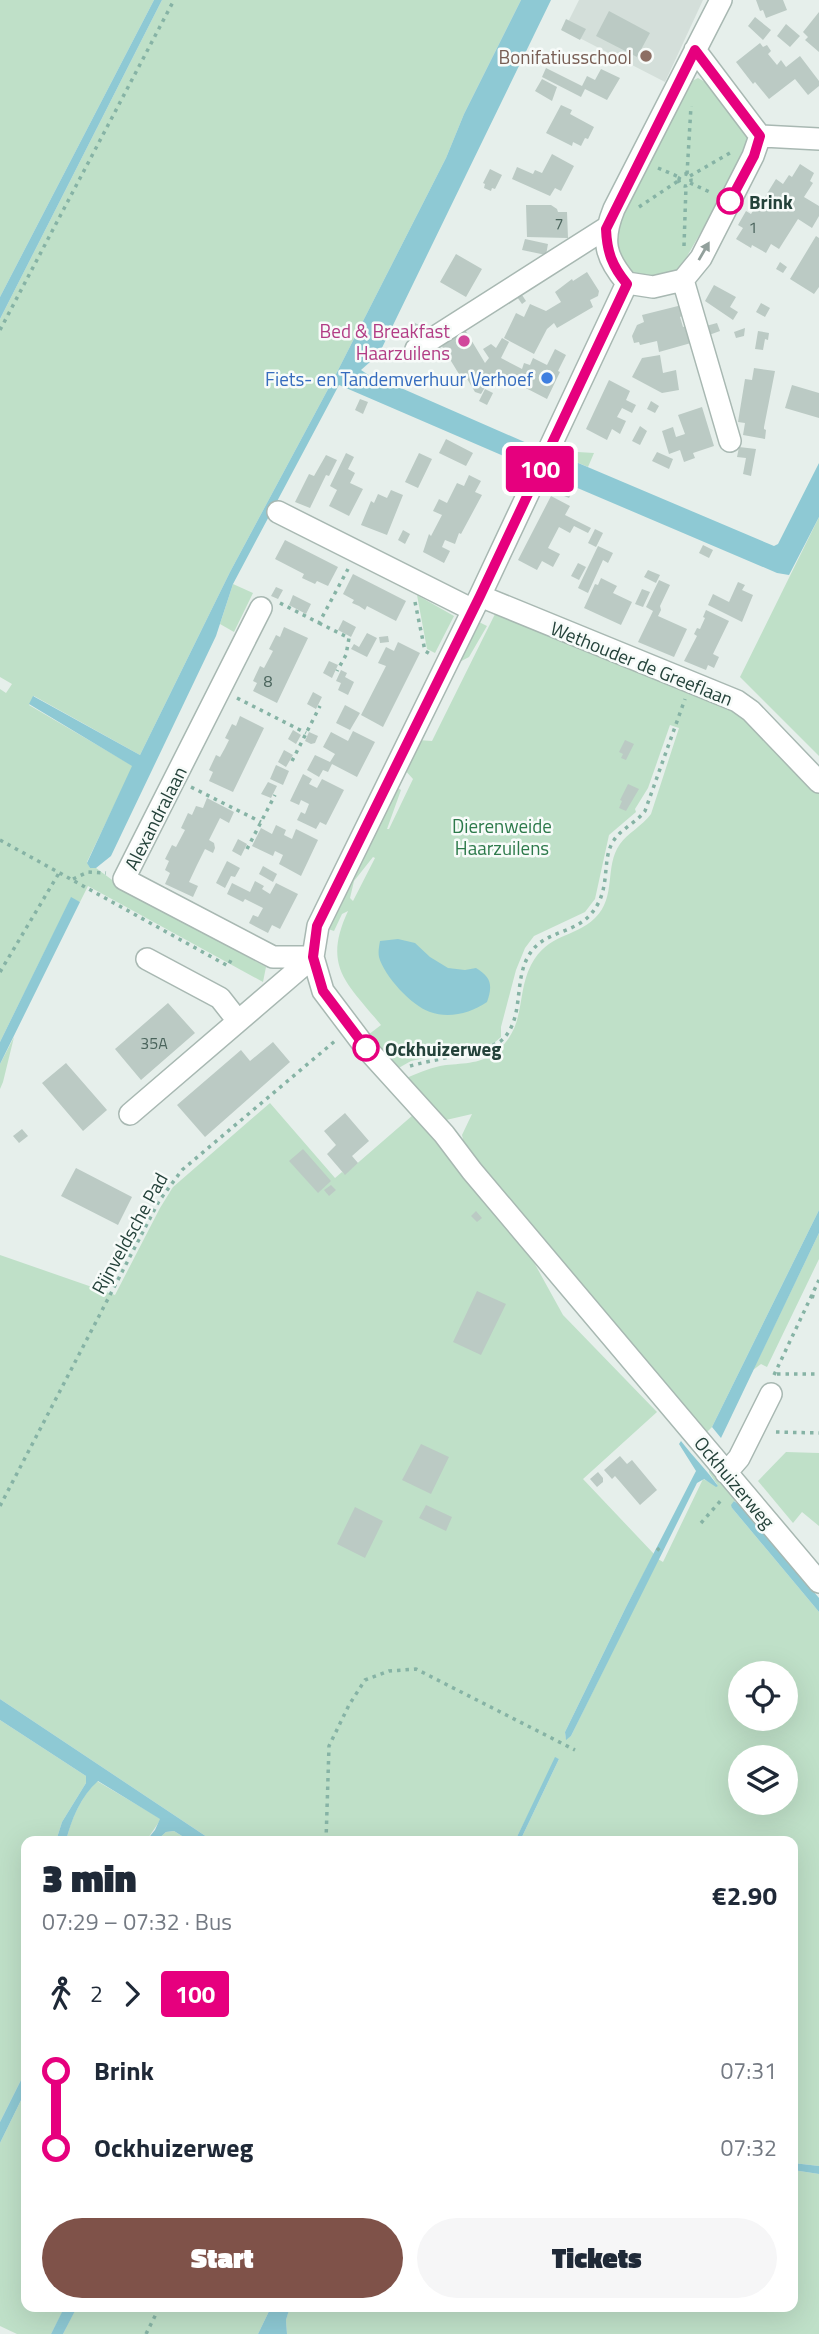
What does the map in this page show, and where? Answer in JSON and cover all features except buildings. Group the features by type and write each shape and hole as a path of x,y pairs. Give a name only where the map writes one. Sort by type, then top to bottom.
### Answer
{"street":[{"path":"721,0 606,229 607,249 614,267 627,284 653,287 683,280 705,251 754,156 760,136"},
{"path":"695,50 760,136 819,139"},
{"path":"416,348 606,229"},
{"path":"683,280 730,441"},
{"name":"Ockhuizerweg","path":"627,284 476,603 317,926 313,957 323,991 350,1028 819,1582"},
{"name":"Wethouder de Greeflaan","path":"278,512 410,578 692,681 737,701 751,711 819,782"},
{"name":"Alexandralaan","path":"261,608 124,879 273,957 313,957"},
{"path":"130,1114 313,957"},
{"path":"147,959 220,998 238,1021"},
{"path":"732,1479 773,1384"}],"path":[{"path":"0,330 174,0"},
{"path":"685,186 690,183 688,175 691,105"},
{"path":"637,208 678,181 679,177 688,175 760,136"},
{"path":"678,181 685,186"},
{"path":"683,280 685,186"},
{"path":"319,623 357,552"},
{"path":"410,578 425,651 447,663"},
{"path":"261,608 267,610 279,603 349,638 346,655 337,671"},
{"path":"395,1078 411,1065 489,1047 504,1039 515,1020 520,975 535,946 545,938 589,916 599,902 606,886 613,840 645,811 692,681"},
{"path":"220,690 306,733"},
{"path":"292,761 320,706"},
{"path":"174,779 261,822"},
{"path":"247,849 275,795"},
{"path":"0,840 228,966 240,940"},
{"path":"73,879 88,872 112,874 124,879"},
{"path":"0,972 60,873"},
{"name":"Rijnveldsche Pad","path":"0,1507 159,1201 182,1170 350,1028"},
{"path":"773,1384 819,1280"},
{"path":"811,1297 819,1298"},
{"path":"773,1384 819,1374"},
{"path":"753,1431 819,1433"},
{"path":"701,1523 723,1497 732,1479"},
{"path":"657,1548 663,1553"},
{"path":"326,1836 329,1746 365,1680 389,1671 416,1669 575,1751"},
{"path":"146,2334 157,2312"}],"shaded area":[{"name":"Bonifatiusschool","path":"579,0 703,0 665,82 564,30"}],"green space":[{"path":"0,0 154,0 0,297"},
{"path":"162,0 521,0 464,114 446,158 334,378 230,572 140,755 34,696 29,705 133,766 87,862 90,868 96,868 123,888 266,967 263,982 88,886 80,902 71,898 0,1042 0,689 6,693 12,684 0,677 0,319"},
{"path":"698,78 716,88 751,138 741,163 673,276 633,280 615,255 613,218 684,85"},
{"path":"562,451 594,453 588,467 564,457"},
{"path":"819,517 819,756 740,677"},
{"path":"233,584 253,593 234,632 220,624"},
{"path":"417,595 454,616 435,653 427,649"},
{"name":"Dierenweide Haarzuilens","path":"496,612 732,706 819,791 819,1210 712,1427 706,1433 464,1144 462,1135 472,1114 446,1120 404,1079 440,1066 479,1061 503,1046 516,1024 526,977 538,954 553,941 587,925 602,910 615,853 623,840 651,814 679,728 670,725 648,788 635,809 636,812 609,835 595,899 585,912 534,936 525,948 516,970 501,1027 501,1037 494,1043 411,1061 395,1070 368,1035 381,1025 349,985 338,961 337,947 348,911 342,914 334,931 322,927 395,786 401,790 389,829 413,779 404,769 418,740 432,741","holes":["373,857 375,858 353,901 350,898 354,881"]},
{"path":"475,620 487,626 469,657 450,667"},
{"path":"14,1037 3,1082 0,1089 0,1064"},
{"path":"270,1103 335,1178 342,1172 345,1174 413,1115 531,1257 563,1315 657,1412 583,1479 654,1554 565,1732 566,1739 571,1736 658,1559 663,1562 703,1479 718,1486 709,1468 737,1501 734,1501 732,1508 819,1612 819,2166 798,2164 798,1836 522,1836 559,1759 556,1758 517,1836 206,1836 0,1699 0,1255 115,1295 173,1187"},
{"path":"819,1233 819,1259 767,1367 761,1364 753,1370"},
{"path":"786,1452 819,1453 819,1526 802,1512 793,1523 758,1481"},
{"path":"0,1720 86,1776 86,1783 62,1822 58,1836 21,1836 21,2080 0,2122"},
{"path":"97,1781 161,1819 149,1836 68,1836 77,1809"},
{"path":"174,1831 182,1836 162,1836"},
{"path":"21,2100 21,2312 62,2312 51,2334 17,2334 0,2326 0,2143"},
{"path":"798,2171 819,2174 819,2334 287,2334 288,2312 798,2312"},
{"path":"74,2312 269,2312 258,2334 63,2334"}],"water":[{"path":"154,0 162,0 0,319 0,297"},
{"path":"521,0 551,0 379,354 361,370 388,388 401,388 536,447 527,466 339,385 233,584 216,636 111,856 96,868 90,868 87,863 132,766 29,704 33,696 140,755 230,572 334,378 446,158 464,114"},
{"path":"564,457 774,546 778,544 819,463 819,517 789,575 777,573 554,478"},
{"path":"71,897 80,902 0,1064 0,1042"},
{"path":"398,939 415,943 430,957 448,968 476,968 481,971 489,982 487,1002 467,1012 452,1015 430,1012 415,1004 393,981 379,957 380,941"},
{"path":"819,1210 819,1233 721,1438 712,1427"},
{"path":"681,1441 718,1486 704,1479 697,1483 571,1736 566,1740 565,1732 696,1471 679,1444"},
{"path":"734,1501 819,1598 819,1612 732,1508"},
{"path":"0,1699 206,1836 182,1836 174,1831 162,1836 150,1836 160,1819 98,1781 78,1809 68,1836 58,1836 62,1822 86,1783 86,1776 0,1720"},
{"path":"555,1757 559,1759 522,1836 517,1836"},
{"path":"21,2080 21,2100 0,2143 0,2122"},
{"path":"798,2164 819,2166 819,2174 798,2171"},
{"path":"62,2312 74,2312 63,2334 51,2334"},
{"path":"269,2312 288,2312 287,2334 258,2334"}],"bus line":[{"name":"100","path":"366,1048 323,991 313,957 317,926 480,596 627,284 614,267 607,249 606,229 695,50 760,136 754,156 730,201"}],"place":[{"name":"Bonifatiusschool","path":"646,56"},
{"name":"Brink","path":"730,201"},
{"name":"Bed & Breakfast Haarzuilens","path":"464,341"},
{"name":"Fiets- en Tandemverhuur Verhoef","path":"547,378"},
{"name":"Ockhuizerweg","path":"366,1048"}]}
